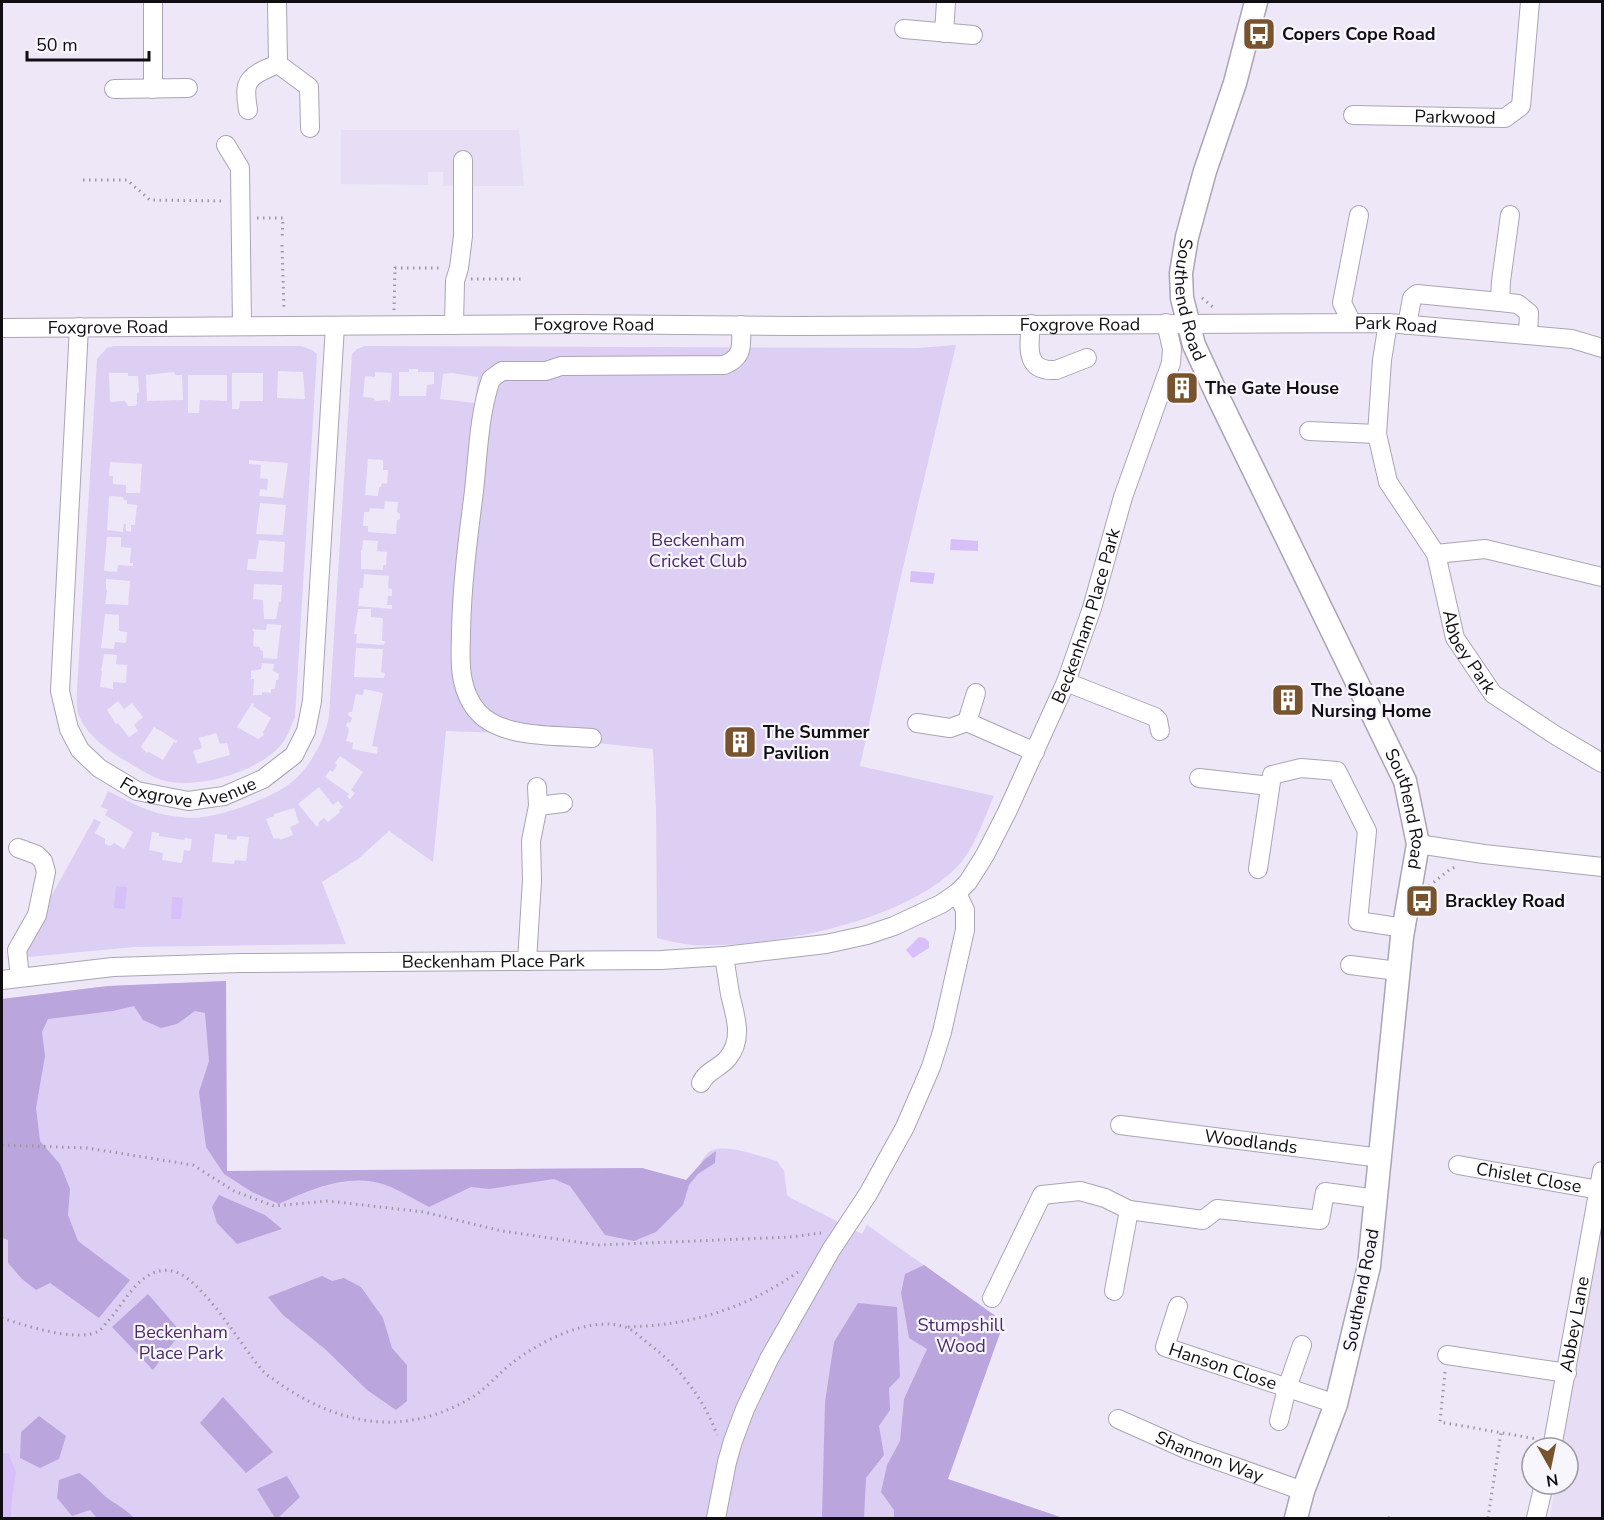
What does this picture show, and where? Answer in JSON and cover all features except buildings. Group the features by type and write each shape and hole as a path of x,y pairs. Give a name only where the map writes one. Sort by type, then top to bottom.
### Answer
{"main road":[{"name":"Southend Road","path":"1256,2 1235,82 1205,171 1187,237 1177,323 1194,345 1405,781 1418,844 1398,970 1369,1266 1336,1404 1303,1491 1296,1518"}],"street":[{"path":"153,2 153,89"},
{"path":"277,2 278,64"},
{"path":"944,33 946,2"},
{"name":"Parkwood","path":"1353,115 1505,118 1521,106 1530,2"},
{"path":"904,29 974,35"},
{"path":"248,110 247,86 250,81 256,74 278,64"},
{"path":"278,64 309,87 310,128"},
{"path":"114,89 188,88"},
{"path":"226,145 240,168 242,326"},
{"path":"454,325 456,279 463,236 463,160"},
{"path":"1352,323 1342,303 1359,215"},
{"path":"1500,302 1510,215"},
{"path":"1407,325 1412,298 1417,294 1518,304 1528,313 1528,335"},
{"name":"Park Road","path":"1177,323 1388,323 1572,339 1602,348"},
{"name":"Foxgrove Road","path":"2,328 1177,323"},
{"name":"Beckenham Place Park","path":"18,848 37,855 43,861 46,872 38,915 17,950 11,979 113,967 241,963 675,960 826,944 867,935 908,920 957,893 968,882 985,855 1035,752 1066,682 1092,608 1123,497 1171,363 1177,323"},
{"name":"Abbey Park","path":"1388,323 1382,360 1377,434 1388,482 1436,554 1455,638 1493,694 1602,763"},
{"path":"1031,324 1029,352 1032,362 1038,366 1056,370 1087,358"},
{"path":"592,738 517,732 498,727 492,716 474,706 462,680 460,656 467,551 480,440 491,379 502,371 546,371 561,366 724,365 733,362 740,353 741,325"},
{"name":"Foxgrove Avenue","path":"79,327 60,691 69,729 80,750 99,768 137,791 188,801 224,796 263,779 294,755 306,731 312,701 335,326"},
{"path":"1309,431 1377,434"},
{"path":"1436,554 1485,549 1602,577"},
{"path":"1066,682 1155,717 1158,720 1160,731"},
{"path":"967,722 976,693"},
{"path":"917,723 950,728 967,722 1035,752"},
{"path":"1258,869 1272,775 1301,768 1338,771 1367,831 1358,921 1404,928"},
{"path":"1199,778 1270,786"},
{"path":"527,961 532,880 531,840 538,806 537,787"},
{"path":"538,806 563,803"},
{"path":"1418,844 1602,867"},
{"path":"716,1518 727,1462 745,1409 769,1359 831,1250 868,1194 905,1127 930,1068 942,1032 965,930 965,910 957,893"},
{"path":"701,1083 704,1076 728,1058 738,1034 724,956"},
{"path":"1350,965 1398,970"},
{"name":"Woodlands","path":"1120,1125 1381,1158"},
{"name":"Chislet Close","path":"1458,1165 1599,1190"},
{"name":"Abbey Lane","path":"1555,1436 1602,1171"},
{"path":"992,1298 1042,1195 1080,1191 1105,1198 1129,1210 1203,1220 1217,1209 1320,1220 1325,1192 1377,1199"},
{"path":"1114,1291 1129,1210"},
{"name":"Hanson Close","path":"1178,1306 1166,1347 1336,1404"},
{"name":"Hanson Close","path":"1279,1421 1287,1388 1302,1345"},
{"path":"1447,1355 1567,1373"},
{"name":"Shannon Way","path":"1118,1419 1188,1450 1303,1491"},
{"path":"1536,1518 1541,1496"}],"path":[{"path":"83,180 127,180 150,200 241,209 283,218 282,240"},
{"path":"282,245 284,326"},
{"path":"393,326 395,268 443,268 448,280 520,279"},
{"path":"1202,298 1213,307"},
{"path":"1429,887 1457,866"},
{"path":"2,1145 87,1148 193,1165 234,1191 274,1206 328,1202 424,1212 502,1231 598,1245 789,1237 829,1232 848,1226"},
{"path":"2,1318 45,1331 64,1334 79,1335 99,1331 139,1281 155,1272 173,1271 194,1283 219,1311 264,1372 288,1389 312,1404 348,1416 393,1422 424,1418 449,1410 472,1398 512,1363 562,1334 600,1324 626,1327 686,1321 722,1312 750,1300 802,1269"},
{"path":"626,1327 665,1357 692,1389 713,1425 727,1462"},
{"path":"1447,1355 1440,1422 1520,1437"},
{"path":"1488,1518 1501,1433"},
{"path":"1388,1518 1393,1518"}],"shaded area":[{"path":"341,130 519,130 524,186 443,186 443,172 428,172 428,185 341,184"},
{"path":"951,539 978,541 978,551 950,550"},
{"path":"911,571 935,573 933,584 910,582"},
{"path":"116,886 127,887 125,909 114,908"},
{"path":"172,897 183,898 181,919 171,919"},
{"path":"919,937 929,942 929,948 913,958 906,950"},
{"path":"1602,1219 1602,1518 1550,1518 1554,1496 1580,1496 1580,1436 1564,1436"},
{"path":"8,1453 16,1472 11,1518 2,1518 2,1454"}],"green space":[{"name":"Beckenham Cricket Club","path":"956,345 900,580 860,766 994,796 978,834 963,860 932,887 902,904 868,917 795,936 724,945 693,945 657,938 653,749 503,733 446,731 433,862 389,831 358,859 322,882 346,944 134,947 17,958 94,819 101,822 95,833 105,839 105,844 110,846 114,843 124,849 133,832 105,815 108,810 101,807 108,791 139,806 172,816 199,818 223,813 246,806 285,787 308,765 320,745 329,715 352,354 357,349 365,346 917,348","holes":["409,369 418,369 418,372 434,372 434,384 427,385 426,396 399,396 399,372 409,372","375,372 392,373 390,402 363,397 365,376 375,377","443,374 478,377 475,403 440,399","368,459 383,460 383,470 388,470 387,484 382,483 378,496 365,495","385,501 398,502 397,512 400,514 400,519 397,520 396,534 368,532 368,526 363,526 364,512 369,512 370,508 384,509","363,540 378,541 377,551 387,552 386,565 383,565 383,570 361,569","364,574 389,576 388,588 392,589 392,596 388,596 387,605 392,605 392,609 358,606","358,609 371,609 371,617 383,618 382,641 385,641 384,645 356,643 357,634 354,634","356,648 383,649 381,672 385,673 384,678 354,677","364,689 383,693 372,746 378,747 377,754 352,749 353,743 346,741 349,729 346,725 352,718 348,715 352,712 356,694 363,695","340,756 363,772 351,790 355,793 350,799 347,797 349,794 325,777 330,770 333,772","319,787 333,805 338,801 343,807 328,822 324,818 318,823 317,827 298,804","294,808 299,823 290,827 293,835 280,840 279,838 274,839 266,819","152,832 159,833 159,836 192,839 190,851 184,850 182,863 162,860 163,853 149,850","215,834 227,835 227,839 236,840 237,836 249,837 246,861 235,860 234,864 212,862"]},
{"path":"114,346 301,346 317,354 295,717 285,740 270,755 243,771 227,776 195,783 180,783 156,778 104,747 91,735 78,713 77,690 97,359 107,348","holes":["278,371 303,372 305,399 277,398","174,372 175,375 182,375 183,400 147,401 146,375","109,373 128,373 128,376 138,376 137,404 128,406 125,401 110,402","232,373 263,373 263,401 240,401 239,409 232,409","188,375 227,375 227,401 200,400 199,413 188,413","249,460 288,463 283,498 259,496 260,489 267,490 268,479 260,478 261,465 249,464","110,462 142,464 140,493 126,493 126,485 113,484 113,476 109,476","109,496 123,497 127,500 127,504 137,505 135,525 131,525 131,532 126,531 126,524 124,524 123,532 107,530","260,503 286,505 283,535 256,534","107,537 121,537 121,547 131,548 130,563 133,563 133,566 118,565 117,572 104,571","259,540 285,542 283,572 247,570 248,559 256,559","106,579 130,581 128,605 105,604","254,584 282,585 281,602 279,602 276,619 264,619 263,600 253,599","105,614 119,615 119,631 127,632 126,643 115,642 114,649 101,648","267,624 281,625 277,659 263,658 263,651 260,647 253,646 254,632 252,629 266,630","104,654 117,655 116,664 127,665 126,683 113,682 113,689 100,687","262,663 274,664 273,671 279,674 275,689 271,689 271,693 262,692 262,695 253,695 254,679 251,679 251,671 261,669","118,701 124,709 132,703 143,717 134,725 138,731 129,737 118,723 116,724 107,710","252,703 271,718 263,732 264,735 258,739 237,727","154,727 177,741 174,742 163,760 147,753 141,747","216,733 220,744 227,743 230,755 197,764 193,751 202,748 199,738"]},
{"name":"Beckenham Place Park","path":"226,981 227,1171 642,1168 686,1180 712,1150 740,1150 777,1161 784,1171 787,1195 791,1198 862,1234 867,1225 1004,1322 947,1479 1063,1518 2,1518 2,999 108,986"},
{"path":"226,981 227,1171 642,1168 686,1180 705,1159 716,1151 715,1163 698,1174 689,1185 683,1205 656,1232 634,1241 605,1235 570,1186 554,1179 489,1189 471,1187 429,1207 377,1182 348,1181 319,1187 279,1204 252,1192 224,1174 206,1147 199,1092 209,1061 205,1013 195,1011 177,1024 161,1028 143,1020 134,1006 113,1011 48,1019 42,1032 45,1056 36,1108 40,1141 60,1164 70,1189 68,1215 78,1241 130,1280 99,1318 50,1283 36,1290 8,1263 8,1240 2,1238 2,999 108,986"},
{"path":"219,1195 265,1215 282,1229 237,1244 217,1223 212,1207"},
{"name":"Stumpshill Wood","path":"924,1265 1004,1322 948,1479 1063,1518 894,1518 894,1510 881,1492 887,1465 900,1441 904,1399 927,1349 909,1338 901,1293 905,1274"},
{"path":"322,1276 332,1281 344,1278 361,1287 383,1318 392,1348 407,1365 407,1401 396,1410 367,1390 325,1349 283,1315 268,1297"},
{"path":"148,1294 181,1332 153,1370 112,1327"},
{"path":"858,1303 897,1307 900,1377 889,1388 890,1410 879,1426 884,1455 866,1478 864,1518 822,1518 825,1402 834,1342"},
{"path":"223,1397 273,1452 246,1473 200,1423"},
{"path":"39,1416 66,1436 59,1459 40,1468 20,1458 21,1432"},
{"path":"79,1473 134,1518 97,1518 90,1510 72,1516 57,1498 59,1480"},
{"path":"287,1476 300,1497 278,1518 275,1518 257,1489"}],"place":[{"name":"Copers Cope Road","path":"1259,34"},
{"name":"The Gate House","path":"1182,388"},
{"name":"The Sloane Nursing Home","path":"1288,700"},
{"name":"The Summer Pavilion","path":"740,742"},
{"name":"Brackley Road","path":"1422,901"}]}
